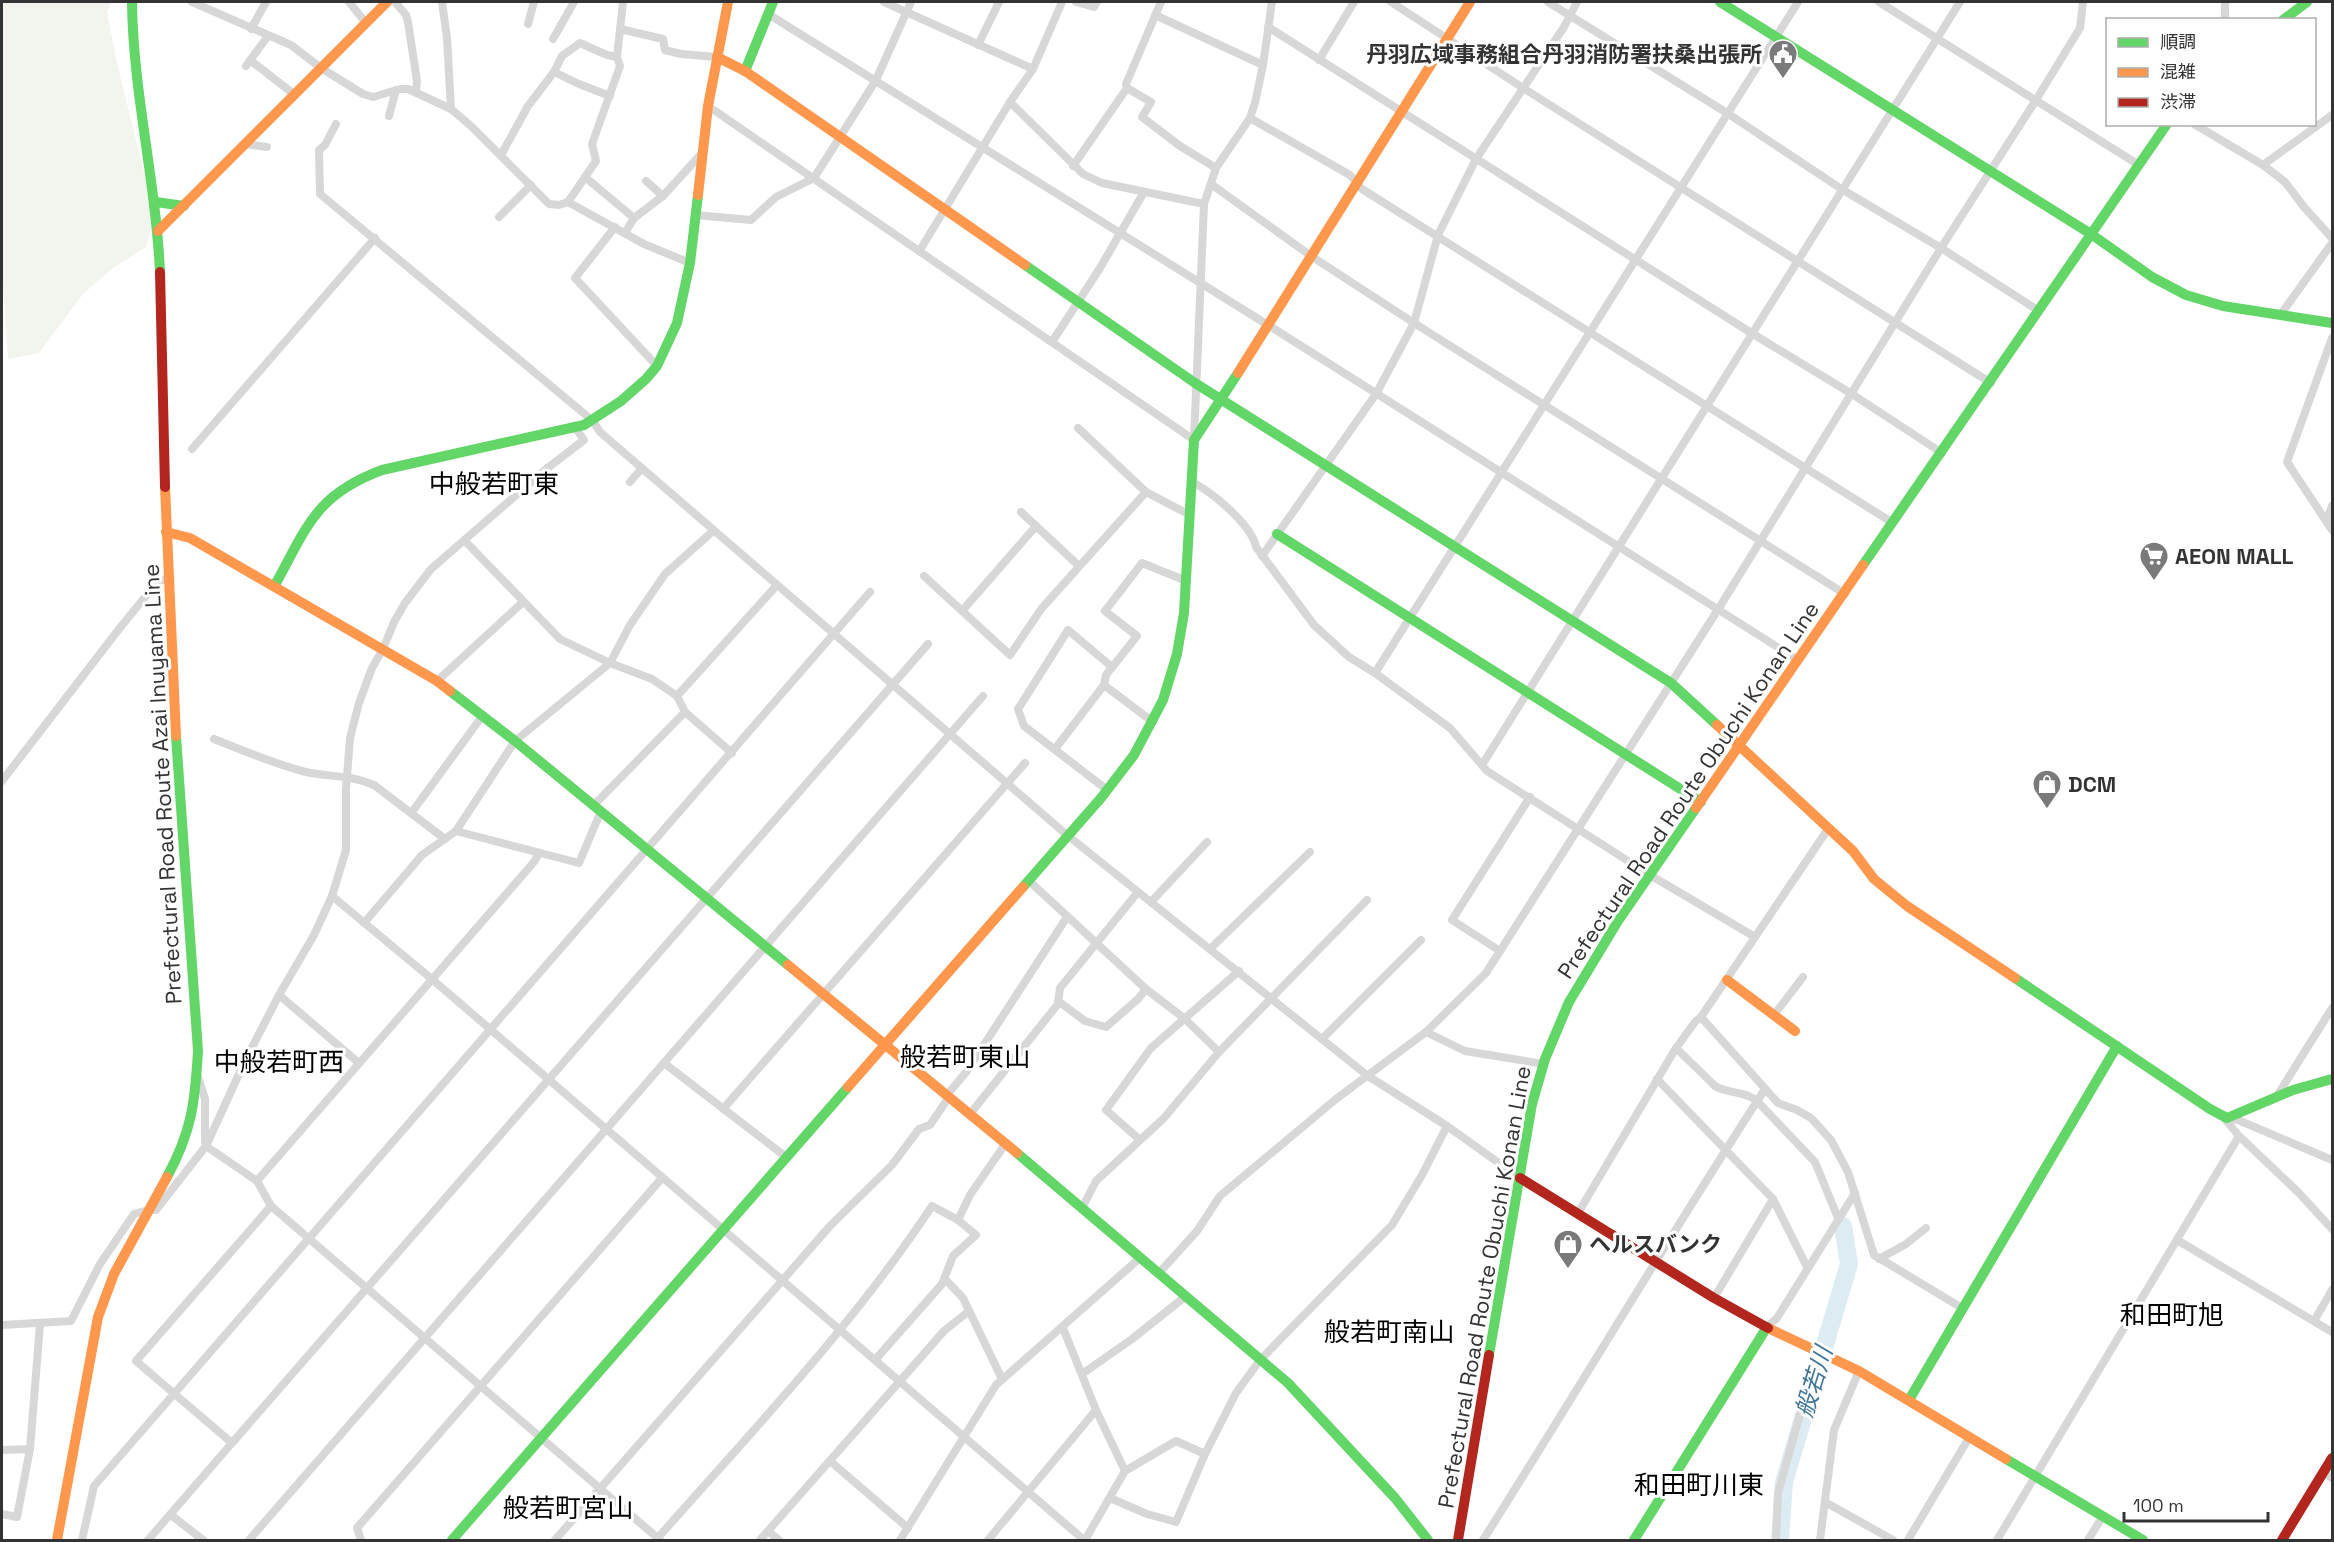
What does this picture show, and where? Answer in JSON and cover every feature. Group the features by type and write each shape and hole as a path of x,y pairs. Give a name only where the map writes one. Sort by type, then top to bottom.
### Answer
{"street":[{"name":"Prefectural Road Route Azai Inuyama Line","path":"57,1540 99,1317 114,1274 177,1156 195,1101 198,1076 166,532 158,231 156,202 132,49 132,2"},
{"path":"192,2 291,45 321,69 363,94 374,97 396,90 416,91 451,109 501,154 549,204 559,205 568,202 596,161 592,144 620,66 617,57 623,2"},
{"path":"251,29 266,2"},
{"path":"350,2 366,23"},
{"path":"158,231 387,2"},
{"path":"395,2 406,15 408,22 416,74 416,91"},
{"path":"442,2 447,38 451,109"},
{"path":"528,24 534,2"},
{"path":"553,39 574,2"},
{"path":"275,585 307,529 326,502 359,478 382,470 494,447 593,421 635,390 657,366 677,323 690,263 708,106 727,2"},
{"path":"745,72 773,2"},
{"path":"884,2 1033,69"},
{"path":"695,215 751,220 777,197 814,178 876,80 911,2"},
{"path":"978,45 999,2"},
{"path":"920,250 1010,102 1033,69 1062,2"},
{"path":"1076,2 1094,7 1096,2"},
{"path":"1073,166 1127,88 1126,84 1161,2"},
{"path":"452,1540 1066,835 1101,798 1124,769 1153,722 1163,700 1177,654 1184,613 1204,204 1216,168 1250,118 1263,65 1272,2"},
{"path":"1319,60 1354,2"},
{"path":"1391,2 1523,88 1991,383"},
{"path":"1194,440 1470,2"},
{"path":"1548,2 1727,113 1843,190 1941,248 2039,311"},
{"path":"1262,556 1325,463 1376,394 1414,323 1438,235 1476,159 1577,2"},
{"path":"1720,2 2091,234 2152,277 2186,295 2223,306 2332,322"},
{"path":"1375,673 1798,2"},
{"path":"1879,2 2139,165"},
{"path":"1482,765 1574,620 1600,573 1663,478 1960,2"},
{"path":"1159,1273 1197,1231 1220,1196 1336,1099 1426,1032 1486,973 1719,608 1941,248 2036,100 2080,28 2083,2"},
{"path":"2225,2 2225,18"},
{"path":"2286,18 2307,2"},
{"path":"768,14 1268,325 1798,660"},
{"path":"1155,15 1263,65"},
{"path":"1268,27 1942,453"},
{"path":"620,29 663,39 664,50 717,57 745,72 1195,383 1671,682 1853,851 1874,879 1907,906 2226,1118 2239,1136 2298,1192 2332,1229"},
{"path":"268,36 248,63 295,95"},
{"path":"501,154 528,106 554,72 562,56 580,43 617,57"},
{"path":"554,72 610,96"},
{"path":"1127,88 1151,102 1140,120 1216,168"},
{"path":"389,116 396,90"},
{"path":"1010,102 1083,174 1102,183 1204,204"},
{"path":"708,106 1194,440"},
{"path":"2262,165 2332,115"},
{"path":"1250,118 1350,175 1362,189 1893,523"},
{"path":"336,124 325,145 319,150 320,194 593,421 600,432 1066,835 1368,1076 1447,1126 1520,1178 1714,1298 1767,1327 1859,1371 2143,1540"},
{"name":"Prefectural Road Route Obuchi Konan Line","path":"1458,1540 1532,1104 1544,1064 1569,1002 1598,952 1650,875 1991,383 2166,126"},
{"path":"2197,126 2262,165 2285,183 2332,238"},
{"path":"245,144 267,147"},
{"path":"625,233 633,218 663,196 702,153"},
{"path":"585,177 633,218"},
{"path":"646,181 663,196"},
{"path":"1211,184 1311,256 1414,323 1761,539 1845,594"},
{"path":"499,217 531,185"},
{"path":"1053,342 1079,303 1144,192"},
{"path":"156,202 184,206"},
{"path":"568,202 644,244 690,263"},
{"path":"615,227 575,278 657,366"},
{"path":"192,449 375,238"},
{"path":"2281,314 2332,243"},
{"path":"2332,338 2287,462 2327,519 2332,530"},
{"path":"2,1325 71,1321 113,1242 134,1214 156,1210 206,1146 245,1061 279,995 314,935 332,896 346,850 346,789 350,738 358,703 394,622 405,603 431,569 545,470 584,440 574,426"},
{"path":"1078,428 1146,492 1190,515"},
{"path":"630,482 642,468"},
{"path":"1192,482 1222,502 1245,528 1262,556 1314,625 1349,657 1375,673 1450,728 1482,765 1650,875 1755,937"},
{"path":"924,576 1010,655 1042,608 1146,492"},
{"path":"2327,519 2332,506"},
{"path":"1021,512 1079,566"},
{"path":"962,611 1036,526"},
{"path":"364,923 422,855 456,831 515,741 610,663 630,625 665,574 714,531"},
{"path":"166,532 190,538 275,585 437,681 483,715 1006,1143 1287,1383 1395,1498 1428,1540"},
{"path":"1277,534 1701,802"},
{"path":"465,541 560,639 610,663 651,678 677,696 685,712 732,753"},
{"path":"1056,749 1104,685 1106,675 1137,636 1105,610 1142,563 1184,580"},
{"path":"2,781 158,581 169,579"},
{"path":"677,696 777,585"},
{"path":"82,1540 94,1486 870,592"},
{"path":"437,681 523,602"},
{"path":"1106,789 1024,726 1018,709 1068,630 1112,667"},
{"path":"148,1540 928,644"},
{"path":"1104,685 1153,722"},
{"path":"249,1540 607,1130 947,734 983,696"},
{"path":"456,831 579,863 598,808 685,712"},
{"path":"412,812 483,715"},
{"path":"214,738 282,765 309,772 348,777 374,785 445,839"},
{"path":"723,1109 1025,762"},
{"path":"1500,951 1452,920 1530,797"},
{"path":"1578,1213 1676,1048 1701,1017 1828,829"},
{"path":"1151,902 1207,842"},
{"path":"1210,949 1310,852"},
{"path":"257,1181 433,980 534,862 539,853"},
{"path":"1028,880 1097,945 1146,989 1185,1019 1219,1052"},
{"path":"970,1114 1058,1001 1060,988 1138,892"},
{"path":"332,896 433,980 1084,1540 1125,1471 1176,1441 1205,1454"},
{"path":"1082,1208 1096,1181 1179,1102 1219,1052 1367,900"},
{"path":"555,1540 830,1226 892,1165 919,1129 930,1125 1067,917"},
{"path":"1322,1038 1421,940"},
{"path":"1140,1140 1106,1110 1151,1048 1239,971"},
{"path":"1774,1015 1803,977"},
{"path":"1726,980 1794,1031"},
{"path":"1058,1001 1085,1021 1106,1027 1146,989"},
{"path":"279,995 359,1063"},
{"path":"2277,1096 2332,1008"},
{"path":"1701,1017 1778,1102 1804,1113 1831,1140 1848,1172 1874,1255 1962,1308"},
{"path":"1426,1032 1465,1051 1544,1064"},
{"path":"1909,1400 2117,1046"},
{"path":"1676,1048 1715,1086 1748,1095 1757,1101 1815,1162 1838,1218"},
{"path":"664,1064 786,1157"},
{"path":"198,1076 205,1099 206,1146"},
{"path":"1657,1079 1773,1199 1807,1267"},
{"path":"2226,1118 2277,1096 2332,1079"},
{"path":"1483,1540 1765,1089"},
{"path":"2226,1118 2238,1120 2332,1160"},
{"path":"1110,1498 1147,1514 1176,1522 1205,1454 1236,1393 1260,1360 1392,1225 1422,1175 1447,1126"},
{"path":"1997,1540 2239,1136"},
{"path":"958,1220 970,1195 1006,1143"},
{"path":"206,1146 257,1181 271,1206 658,1540 841,1331 912,1237 932,1206 958,1220 975,1235 953,1256 945,1279 875,1360"},
{"path":"361,1540 357,1528 662,1178"},
{"path":"1634,1540 1767,1327 1777,1318 1855,1193"},
{"path":"1714,1298 1773,1199"},
{"path":"232,1443 136,1361 271,1206"},
{"path":"1880,1259 1906,1244 1926,1228"},
{"path":"2177,1240 2332,1332"},
{"path":"900,1540 963,1437 1002,1379 1063,1328 1141,1257"},
{"path":"945,1279 963,1298 1002,1379"},
{"path":"2314,1321 2332,1290"},
{"path":"1082,1374 1132,1339 1186,1296"},
{"path":"760,1540 944,1331 969,1311"},
{"path":"2,1514 17,1517 30,1449 40,1324"},
{"path":"1063,1328 1096,1410 1125,1471"},
{"path":"1776,1540 1778,1493 1823,1352"},
{"path":"1820,1540 1834,1430 1859,1371"},
{"path":"988,1540 1096,1410"},
{"path":"1908,1540 1970,1436"},
{"path":"2,1450 30,1449"},
{"path":"2283,1540 2328,1475 2332,1458"},
{"path":"830,1461 908,1528"},
{"path":"1826,1502 1893,1540"},
{"path":"171,1515 203,1540"},
{"path":"2088,1540 2103,1516"},
{"path":"768,1531 779,1540"}],"shaded area":[{"path":"2,2 111,2 107,12 146,181 151,230 146,247 114,267 83,294 39,353 8,359 2,267"}],"waterway":[{"name":"般若川","path":"1780,1540 1784,1482 1849,1264 1843,1226"}],"traffic: fast":[{"path":"132,2 136,70 154,204 160,272"},
{"path":"745,71 773,2"},
{"path":"1720,2 2091,234 2152,277 2186,295 2223,306 2332,323"},
{"path":"2286,18 2307,2"},
{"path":"1863,565 2166,126"},
{"path":"275,585 315,515 342,490 359,480 382,470 584,425 621,401 646,379 657,366 677,323 690,263 698,195"},
{"path":"156,202 184,206"},
{"path":"1025,265 1195,383 1671,683 1717,725"},
{"path":"1023,887 1101,798 1134,755 1163,700 1177,654 1184,613 1194,440 1238,373"},
{"path":"1277,534 1701,802"},
{"path":"450,691 515,741 788,965"},
{"path":"167,1177 182,1145 191,1116 198,1051 176,736"},
{"path":"1489,1355 1532,1104 1545,1059 1569,1002 1618,921 1696,808"},
{"path":"2015,978 2210,1109 2227,1118 2293,1090 2332,1079"},
{"path":"1909,1400 2117,1046"},
{"path":"452,1540 848,1087"},
{"path":"1017,1153 1288,1383 1395,1498 1428,1540"},
{"path":"1634,1540 1767,1327"},
{"path":"2006,1459 2143,1540"}],"traffic: slow":[{"path":"158,231 387,2"},
{"path":"698,195 708,106 728,2"},
{"path":"1238,373 1470,2"},
{"path":"717,57 745,71 1025,265"},
{"path":"165,487 176,736"},
{"path":"166,532 190,538 437,681 450,691"},
{"path":"1696,808 1863,565"},
{"path":"1717,725 1853,851 1874,879 1907,906 2015,978"},
{"path":"848,1087 1023,887"},
{"path":"788,965 1017,1153"},
{"path":"1727,980 1795,1031"},
{"path":"57,1540 98,1317 114,1274 167,1177"},
{"path":"1768,1328 1859,1371 2006,1459"}],"traffic: jam":[{"path":"160,272 165,487"},
{"path":"1520,1178 1714,1298 1768,1328"},
{"path":"1458,1540 1489,1355"},
{"path":"2282,1540 2332,1458"}],"place":[{"name":"丹羽広域事務組合丹羽消防署扶桑出張所","path":"1783,80"},
{"name":"AEON MALL","path":"2154,582"},
{"name":"DCM","path":"2047,810"},
{"name":"ヘルスバンク","path":"1568,1270"}],"district":[{"name":"中般若町東","path":"494,484"},
{"name":"般若町東山","path":"965,1057"},
{"name":"中般若町西","path":"279,1062"},
{"name":"和田町旭","path":"2172,1315"},
{"name":"般若町南山","path":"1389,1332"},
{"name":"和田町川東","path":"1699,1485"},
{"name":"般若町宮山","path":"568,1508"}]}
